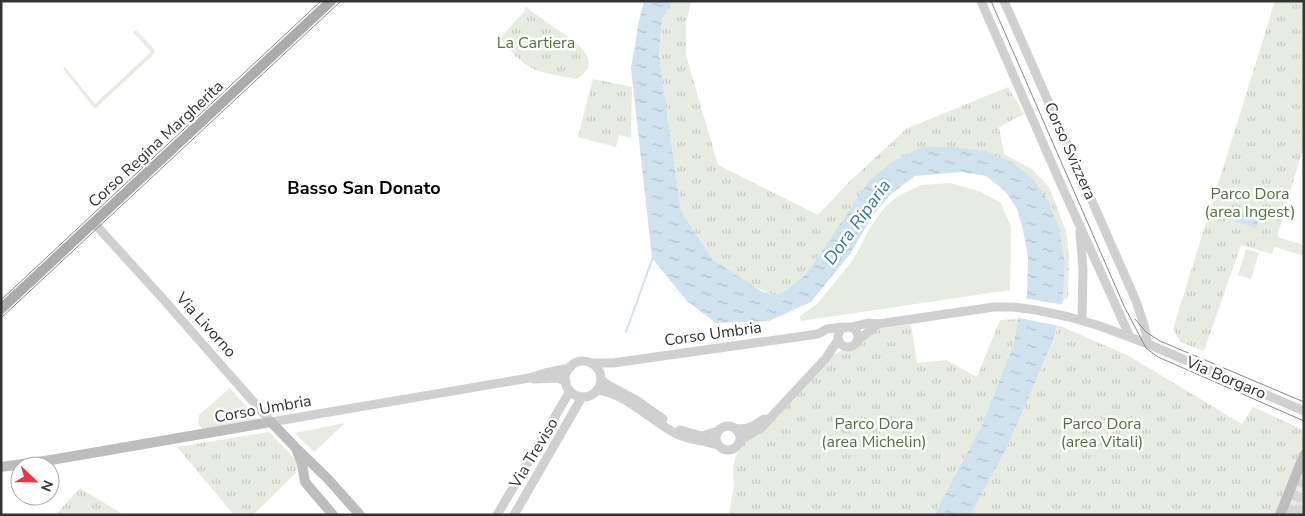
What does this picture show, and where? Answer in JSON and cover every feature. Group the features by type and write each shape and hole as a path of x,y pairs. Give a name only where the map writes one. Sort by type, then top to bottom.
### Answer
{"main road":[{"name":"Corso Regina Margherita","path":"1,309 331,1"},
{"name":"Via Livorno","path":"271,422 328,478 360,515"},
{"name":"Corso Umbria","path":"1,467 271,422"},
{"name":"Via Livorno","path":"296,448 302,464 305,482 333,515"},
{"path":"1280,515 1304,456"}],"street":[{"name":"Corso Svizzera","path":"982,1 1130,337"},
{"name":"Corso Svizzera","path":"1004,1 1136,301 1148,344"},
{"name":"Via Livorno","path":"94,223 271,422"},
{"name":"Corso Svizzera","path":"1079,224 1083,269 1082,321"},
{"name":"Corso Umbria","path":"818,334 826,329 868,323 878,324 994,307 1036,310 1082,321"},
{"path":"1082,321 1130,337"},
{"path":"826,358 846,347 852,346 878,324"},
{"path":"597,390 609,392 676,434 689,439 718,445 729,450 736,447 742,439 761,428 826,358 838,339 839,331 847,327 857,332 857,341"},
{"name":"Corso Umbria","path":"271,422 529,378 570,368 583,361 613,364 818,334 838,339"},
{"name":"Via Borgaro","path":"1130,337 1304,411"},
{"path":"838,339 846,347"},
{"path":"591,363 598,370 601,379 608,385 636,400 680,430 702,436 728,426 743,429 751,427 773,414"},
{"path":"570,368 567,372 566,382 570,391 578,396 588,396 597,390 601,379 613,364"},
{"name":"Corso Umbria","path":"529,378 555,378 566,382"},
{"name":"Via Treviso","path":"497,515 570,391"},
{"name":"Via Treviso","path":"514,515 582,396"},
{"path":"735,428 739,433 739,443"},
{"path":"718,430 716,435 718,445"}],"green space":[{"path":"672,1 691,1 686,24 686,55 718,165 818,215 847,184 906,129 1008,87 1024,114 999,127 1004,154 1032,169 1049,187 1066,231 1069,255 1068,298 1063,300 1065,264 1033,179 922,147 821,253 805,275 787,290 774,296 749,284 713,260 681,211 659,51 662,20"},
{"name":"Parco Dora (area Ingest)","path":"1275,1 1304,1 1304,145 1272,254 1241,245 1204,351 1180,342 1173,329"},
{"name":"La Cartiera","path":"526,6 579,45 584,51 589,65 585,72 577,79 548,74 533,69 517,57 500,38 523,13"},
{"path":"136,30 154,49 154,54 95,109 63,69 65,67 95,104 151,52 133,32"},
{"path":"593,79 632,87 631,138 619,135 616,147 578,137"},
{"path":"951,183 981,192 1001,203 1011,227 1010,290 801,321 800,316 818,303 853,260 871,226 884,208 898,196 921,185"},
{"path":"1274,236 1304,245 1304,256 1268,245"},
{"path":"1246,249 1259,253 1251,279 1238,275"},
{"name":"Parco Dora (area Michelin)","path":"1018,319 1014,343 982,425 934,515 729,515 734,485 733,467 736,456 744,442 832,356 852,348 870,330 911,324 917,363 946,360 977,377 1000,320"},
{"name":"Parco Dora (area Vitali)","path":"1058,325 1129,356 1242,424 1253,407 1304,430 1304,509 1301,515 970,515 1006,450 1054,340"},
{"path":"230,388 257,419 202,429 198,424 199,415"},
{"path":"345,423 314,452 295,433"},
{"path":"269,432 296,460 296,473 253,515 234,515 177,447"},
{"path":"80,488 124,515 55,515"}],"water":[{"name":"Dora Riparia","path":"644,1 672,1 662,20 659,52 681,211 713,260 761,291 774,296 787,290 805,275 869,181 892,162 922,147 953,147 985,151 1012,162 1033,179 1047,199 1059,227 1065,264 1063,300 1054,339 1006,450 970,515 934,515 982,425 1014,343 1018,319 1027,296 1028,257 1017,209 1006,192 986,176 962,172 915,176 890,195 873,215 850,254 811,302 769,321 716,323 687,301 652,258 631,68"},
{"path":"1239,208 1260,215 1256,228 1234,221"}],"pier":[{"path":"1024,298 1065,305 1060,326 1019,318"}],"waterway":[{"path":"626,332 653,257"}],"tunnel":[{"path":"1290,515 1304,480"},
{"path":"1300,515 1304,505"}],"tram line":[{"path":"1,300 321,1"},
{"path":"1,318 341,1"},
{"path":"991,1 1124,306 1146,348 1158,357 1304,421"},
{"path":"1135,319 1146,332 1160,341 1304,402"}],"district":[{"name":"Basso San Donato","path":"364,188"}]}
